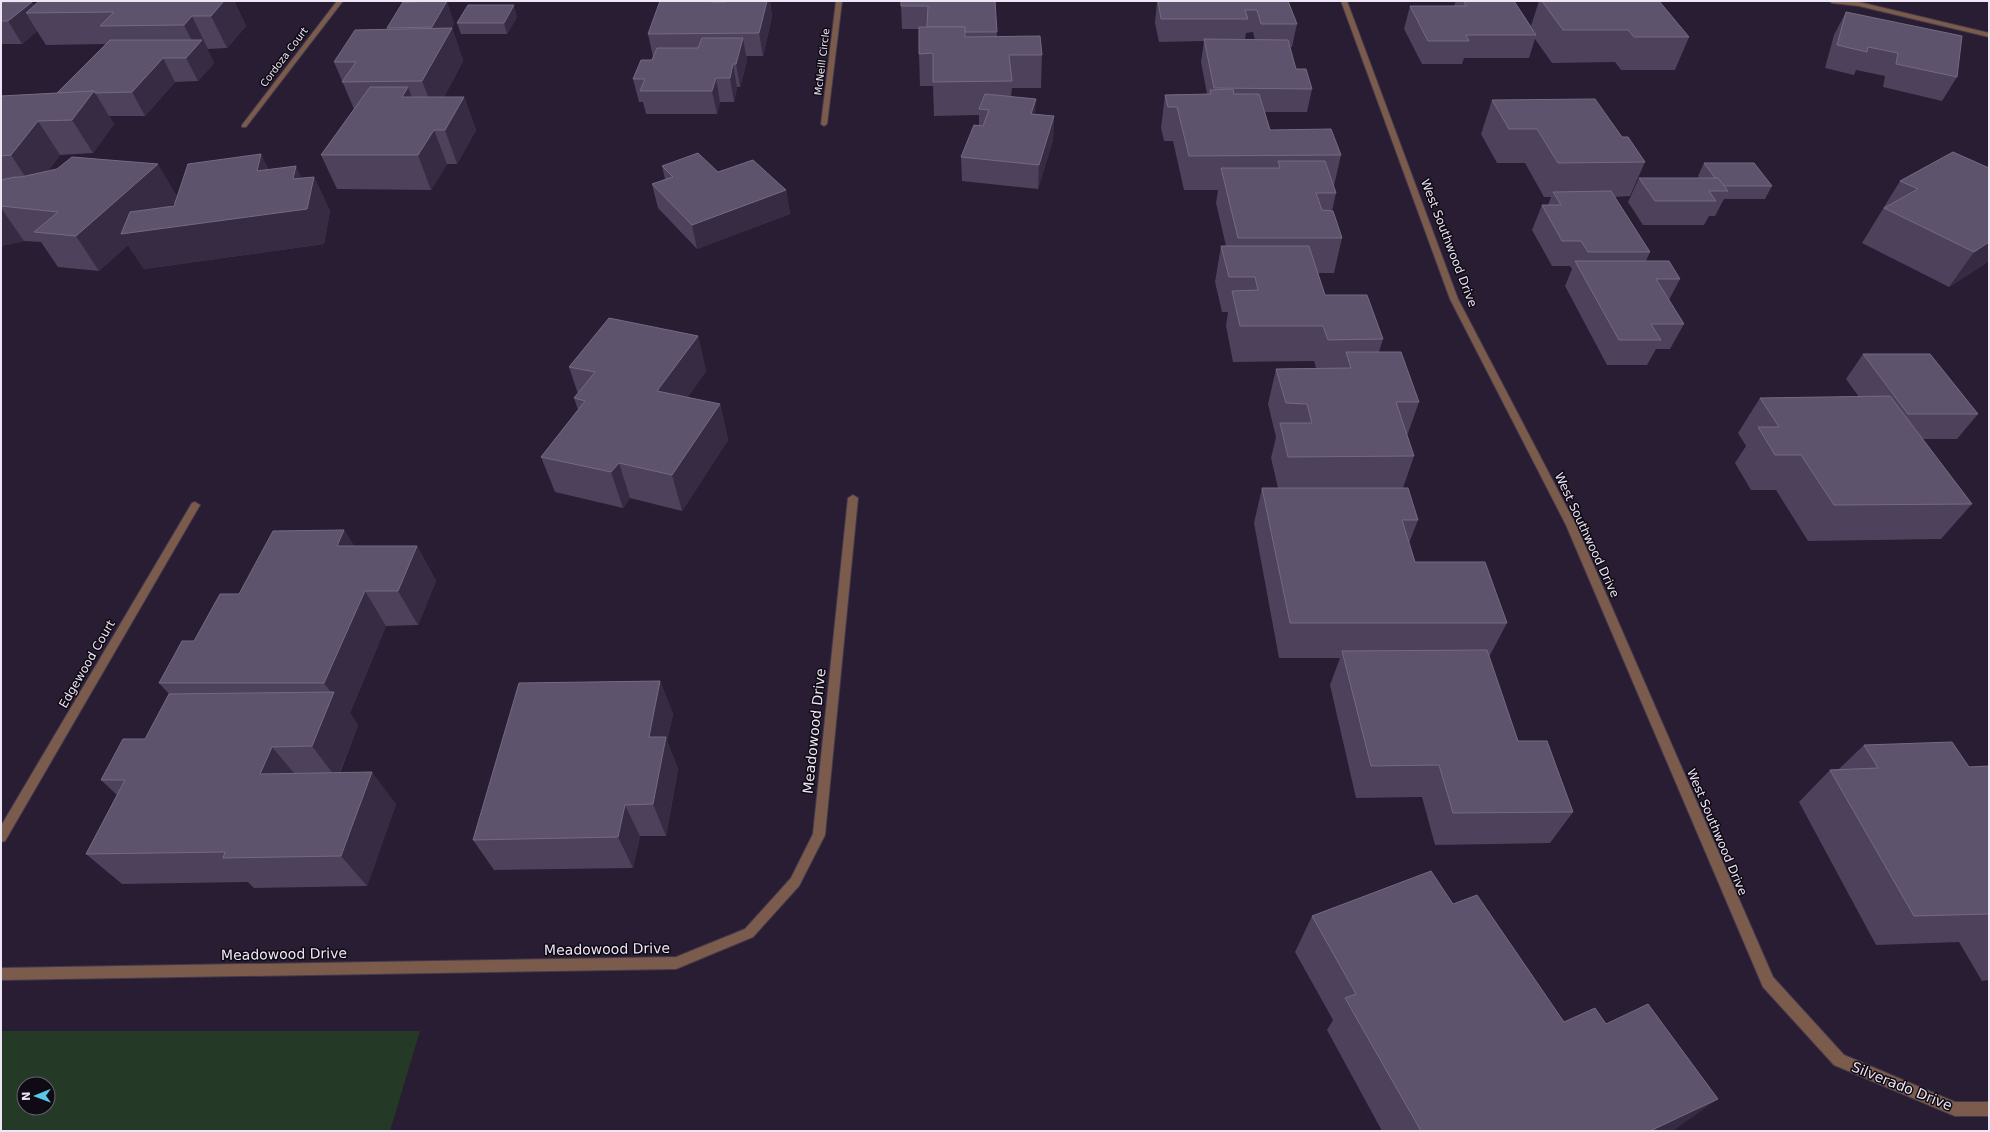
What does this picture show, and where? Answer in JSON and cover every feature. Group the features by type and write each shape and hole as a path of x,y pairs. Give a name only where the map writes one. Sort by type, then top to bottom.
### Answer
{"street":[{"name":"Cordoza Court","path":"244,126 340,1"},
{"name":"McNeill Circle","path":"824,124 838,1"},
{"name":"West Southwood Drive","path":"1344,1 1454,299 1571,525 1768,982 1839,1060"},
{"path":"1832,1 1859,4 1989,34"},
{"name":"Meadowood Drive","path":"1,974 676,963 749,933 795,882 819,835 853,498"},
{"name":"Edgewood Court","path":"1,837 195,505"},
{"name":"Silverado Drive","path":"1839,1060 1956,1109 1989,1109"}],"green space":[{"path":"1,1031 420,1031 390,1131 1,1131"}],"building":[{"path":"39,1 224,1 211,16 192,16 184,25 100,26 114,12 26,13"},
{"path":"447,1 432,27 387,28 403,2"},
{"path":"660,1 767,1 759,33 648,34"},
{"path":"901,1 995,1 997,32 965,32 965,27 927,27 928,6 901,6"},
{"path":"1158,1 1288,1 1297,24 1261,24 1257,10 1245,10 1248,19 1161,19"},
{"path":"1464,1 1514,1 1536,35 1466,35 1469,41 1428,41 1410,6 1466,6"},
{"path":"1542,1 1659,1 1689,37 1634,37 1628,30 1563,30"},
{"path":"1,2 32,2 8,21 1,21"},
{"path":"468,5 514,5 504,23 457,23"},
{"path":"1846,12 1962,36 1957,77 1896,64 1898,53 1868,47 1867,52 1837,45"},
{"path":"919,27 965,27 965,37 1040,36 1042,55 1009,55 1012,81 933,82 933,53 919,54"},
{"path":"452,28 422,81 342,82 356,62 334,62 355,30"},
{"path":"702,38 743,38 736,64 733,64 730,78 716,78 712,91 640,91 645,79 633,79 641,60 652,60 657,48 698,48"},
{"path":"1204,39 1288,40 1296,69 1306,69 1312,89 1214,88"},
{"path":"110,40 202,40 186,58 163,58 132,92 95,93 94,91 57,93"},
{"path":"370,87 408,87 402,97 464,97 445,130 434,130 418,155 321,155"},
{"path":"1233,89 1234,94 1259,94 1270,130 1331,129 1341,155 1189,156 1177,107 1168,107 1165,95 1211,94 1210,90"},
{"path":"94,91 72,120 38,121 11,155 1,156 1,96"},
{"path":"985,94 1036,99 1031,114 1054,116 1039,165 961,157 974,125 983,126 989,110 979,109"},
{"path":"1595,99 1622,137 1628,137 1645,162 1558,163 1537,129 1509,129 1492,100"},
{"path":"1953,152 1989,168 1989,242 1974,252 1884,208 1918,189 1900,181"},
{"path":"698,153 718,172 753,160 786,190 692,225 652,184 673,177 662,166"},
{"path":"261,154 257,171 296,166 293,179 314,177 307,209 121,234 130,212 174,206 188,164"},
{"path":"72,157 158,164 76,236 34,232 58,212 1,206 1,180 57,169"},
{"path":"1278,161 1325,161 1336,193 1316,193 1322,210 1333,211 1342,238 1238,238 1221,168 1280,168"},
{"path":"1704,163 1754,163 1772,186 1724,186 1718,178 1715,178"},
{"path":"1639,178 1718,178 1728,191 1709,191 1716,201 1655,201"},
{"path":"1611,191 1650,252 1588,252 1581,241 1562,241 1542,205 1561,205 1553,192"},
{"path":"1221,246 1309,246 1325,295 1367,295 1383,339 1328,340 1323,326 1240,326 1232,291 1258,290 1255,277 1229,277"},
{"path":"1575,261 1669,261 1680,279 1656,279 1684,324 1651,324 1661,340 1619,340"},
{"path":"609,318 698,336 657,391 720,404 672,475 619,463 611,472 541,457 585,401 574,398 595,372 569,367"},
{"path":"1346,352 1401,352 1419,402 1396,402 1414,456 1288,457 1280,423 1312,423 1307,404 1286,403 1276,369 1351,368"},
{"path":"1863,354 1930,354 1978,414 1908,414"},
{"path":"1890,396 1972,504 1834,505 1801,455 1775,455 1758,427 1779,427 1760,398"},
{"path":"1262,488 1408,488 1418,520 1402,520 1415,562 1485,562 1507,623 1290,623"},
{"path":"344,530 337,546 417,546 398,591 365,591 324,683 159,683 182,641 194,641 220,594 239,594 273,531"},
{"path":"1487,650 1518,741 1547,741 1573,812 1453,813 1439,765 1371,766 1342,651"},
{"path":"660,681 649,737 666,737 653,804 625,805 618,837 473,840 519,683"},
{"path":"334,692 312,746 272,747 260,774 372,772 341,856 223,858 225,852 86,854 125,780 101,780 123,739 145,739 169,694"},
{"path":"1952,742 1969,767 1989,766 1989,914 1914,916 1830,770 1878,768 1864,745"},
{"path":"1431,871 1453,904 1477,895 1564,1022 1595,1008 1606,1024 1648,1004 1718,1099 1650,1131 1421,1131 1345,998 1356,994 1312,916"}]}
